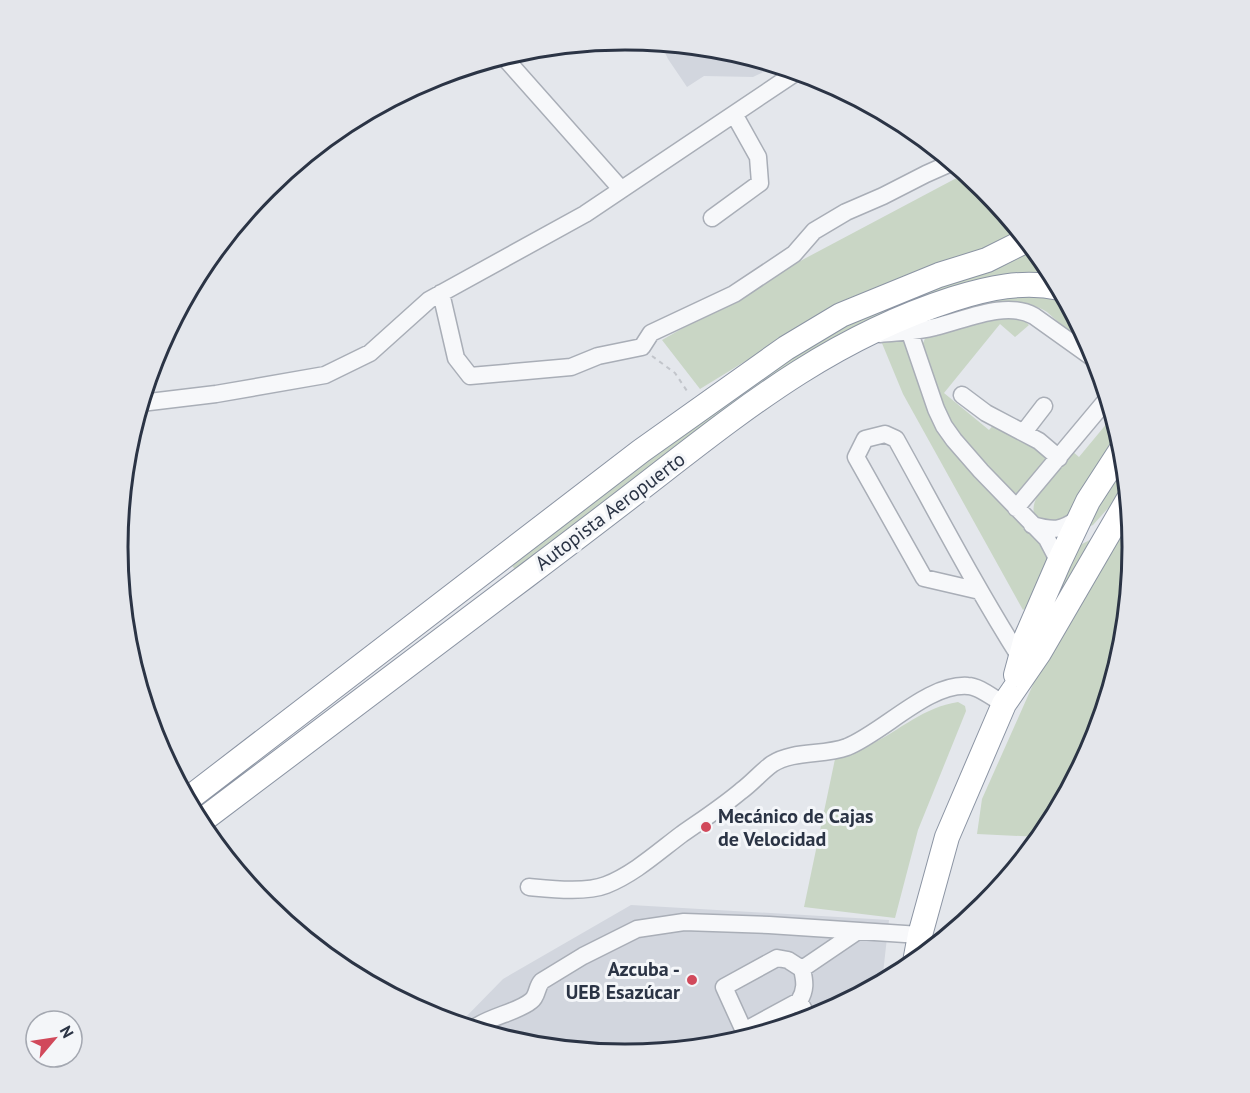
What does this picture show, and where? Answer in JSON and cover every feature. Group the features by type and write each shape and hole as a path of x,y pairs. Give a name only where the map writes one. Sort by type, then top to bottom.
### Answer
{"highway":[{"name":"Autopista Aeropuerto","path":"195,795 641,451 786,348 842,315 939,275 987,260 1019,244"},
{"name":"Autopista Aeropuerto","path":"208,816 750,404 796,373 856,338 923,309 977,292 1019,284 1048,287"},
{"path":"918,948 947,837 1008,698 1032,625 1088,501 1114,461"},
{"path":"1076,527 1086,533 1120,506"},
{"path":"1008,698 1039,653 1121,512"}],"street":[{"path":"509,63 621,189"},
{"path":"150,402 216,394 325,375 370,353 429,300 585,214 789,77"},
{"path":"712,218 760,183 758,157 734,114"},
{"path":"441,293 456,358 470,376 571,368 598,356 642,347 651,333 734,294 794,254 814,231 846,212 944,166"},
{"path":"824,357 876,335 933,328 969,317 1010,309 1026,311 1081,350"},
{"path":"909,330 944,426 954,440 1052,545 1059,562"},
{"path":"962,395 986,414 1024,432 1059,458"},
{"path":"1024,432 1044,406"},
{"path":"1016,508 1102,406"},
{"path":"980,591 924,578 856,457 865,439 885,434 896,439 999,625 1021,659"},
{"path":"1032,525 1058,529 1076,527"},
{"path":"999,625 1032,625"},
{"path":"530,886 563,890 605,885 638,867 740,792 773,764 791,756 845,748 871,736 911,707 938,692 970,686 1008,698"},
{"path":"483,1023 525,1005 533,1000 537,985 542,981 583,956 637,929 684,922 920,935"},
{"path":"802,969 858,931"},
{"path":"743,1029 724,987 777,958 789,960 802,969 805,982 804,993 799,1001 777,1020"},
{"path":"799,1001 804,1010"}],"path":[{"path":"642,347 675,373 700,409"}],"shaded area":[{"path":"665,52 722,59 767,70 753,77 704,76 687,87"},
{"name":"Azcuba - UEB Esazúcar","path":"631,905 889,920 883,971 873,977 815,1006 785,1017 754,1027 690,1039 625,1044 560,1039 496,1027 466,1017 503,979"}],"green space":[{"path":"958,177 1013,236 837,305 700,389 662,340 804,259"},
{"path":"1022,249 1045,281 906,309 517,571 512,566 744,386 837,327"},
{"path":"1053,295 1076,338 1047,312 1028,305 1016,305 894,331 976,296"},
{"path":"992,315 1021,317 1029,325 1015,337 1000,324 944,393 989,430 995,423 1032,444 1043,455 1047,462 1018,494 1011,491 950,427 921,348 926,336"},
{"path":"879,336 904,337 923,392 1051,551 1031,604 1023,610 903,394"},
{"path":"1106,424 1112,451 1075,514 1049,526 1034,513 1036,498 1072,451 1079,457"},
{"path":"1115,468 1119,496 1093,525 1080,530"},
{"path":"1121,525 1121,579 1112,643 1096,706 1071,766 1028,836 977,834 982,799 1039,671"},
{"path":"1094,538 1045,627 1072,549"},
{"path":"958,702 965,706 966,711 918,830 895,918 804,907 835,759 870,745 934,709"}],"place":[{"name":"Mecánico de Cajas de Velocidad","path":"706,827"},
{"name":"Azcuba - UEB Esazúcar","path":"692,980"}]}
